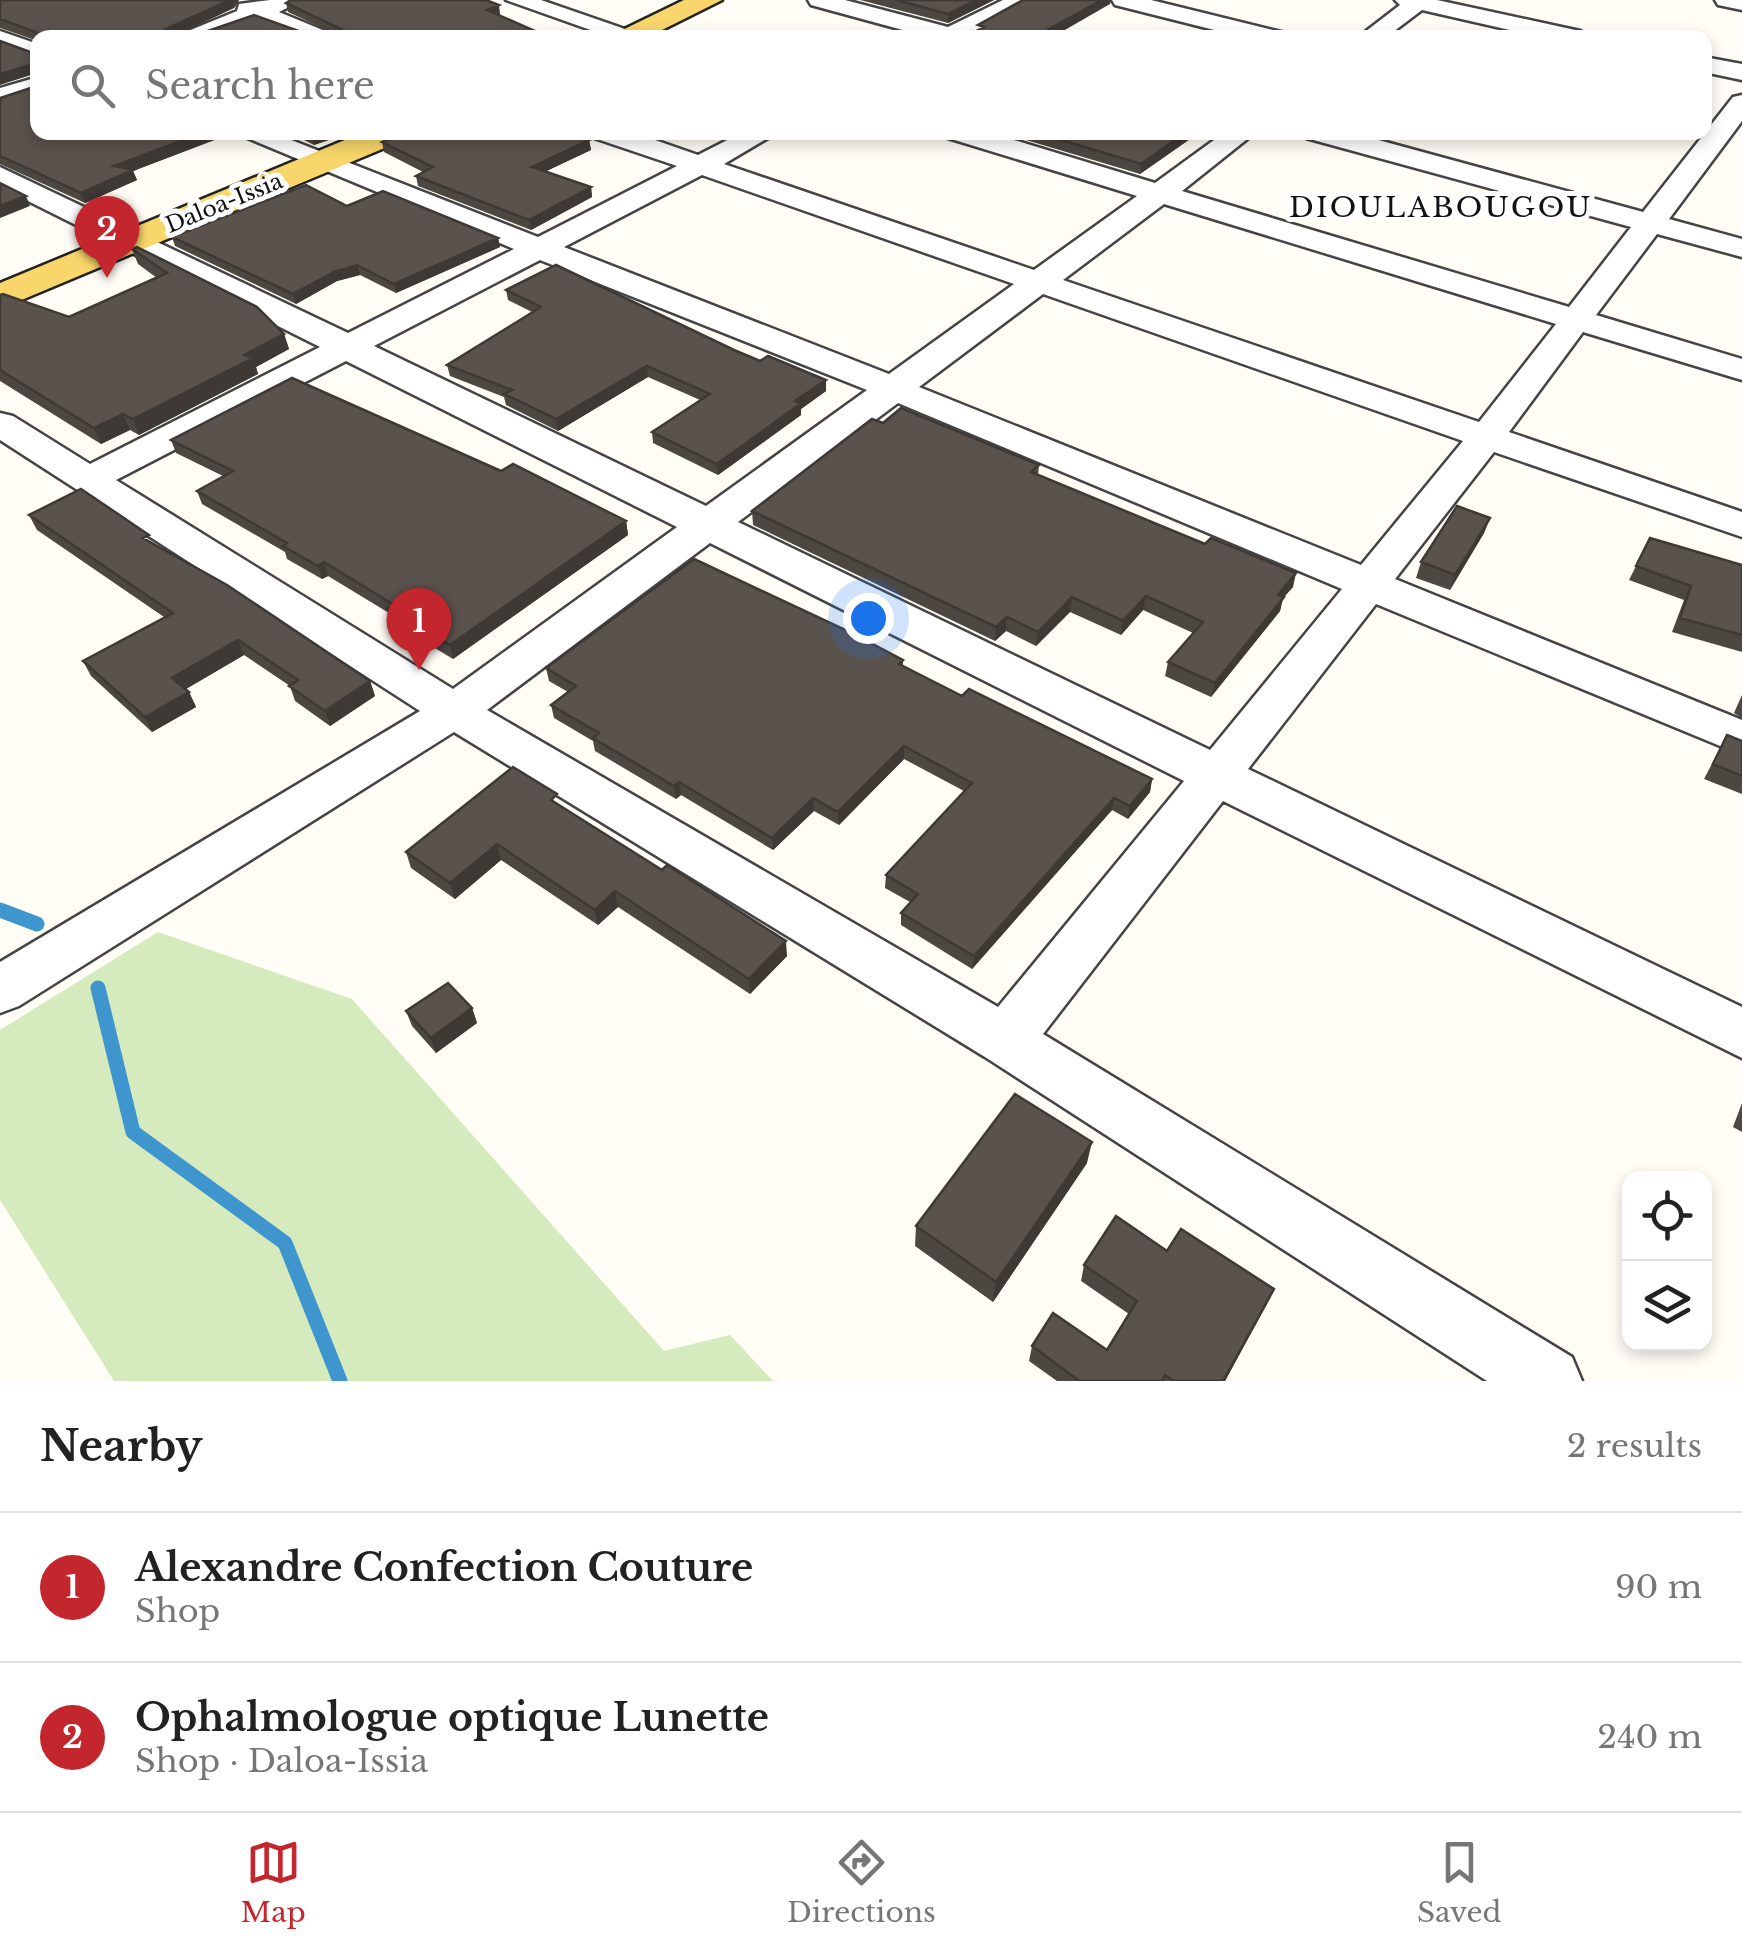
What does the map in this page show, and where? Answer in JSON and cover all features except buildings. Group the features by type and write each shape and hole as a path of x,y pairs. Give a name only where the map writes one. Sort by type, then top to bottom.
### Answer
{"main road":[{"path":"642,30 708,0"},
{"name":"Daloa-Issia","path":"0,297 375,140"}],"street":[{"path":"221,0 307,30"},
{"path":"205,30 292,0"},
{"path":"517,0 610,30"},
{"path":"820,0 931,30"},
{"path":"964,30 1021,0"},
{"path":"1123,0 1245,30"},
{"path":"1726,0 1742,3"},
{"path":"1379,30 1415,1 1544,30"},
{"path":"0,38 30,49"},
{"path":"1712,66 1742,72"},
{"path":"0,97 30,87"},
{"path":"1006,1040 1488,436 1647,222 1742,103"},
{"path":"267,140 892,388 1742,738"},
{"path":"627,140 1742,525"},
{"path":"88,480 750,140"},
{"path":"984,140 1742,370"},
{"path":"0,990 454,711 1232,140"},
{"path":"1345,140 1742,248"},
{"path":"0,176 340,348 1742,1034"},
{"path":"0,424 454,711 1006,1040 1548,1381"}],"green space":[{"path":"158,932 352,999 664,1351 730,1335 773,1381 114,1381 0,1200 0,1030"}],"waterway":[{"path":"0,910 37,924"},
{"path":"98,988 133,1132 285,1243 340,1381"}],"place":[{"name":"Ophalmologue optique Lunette","path":"107,278"},
{"name":"Alexandre Confection Couture","path":"419,670"}],"district":[{"name":"DIOULABOUGOU","path":"1441,207"}]}
